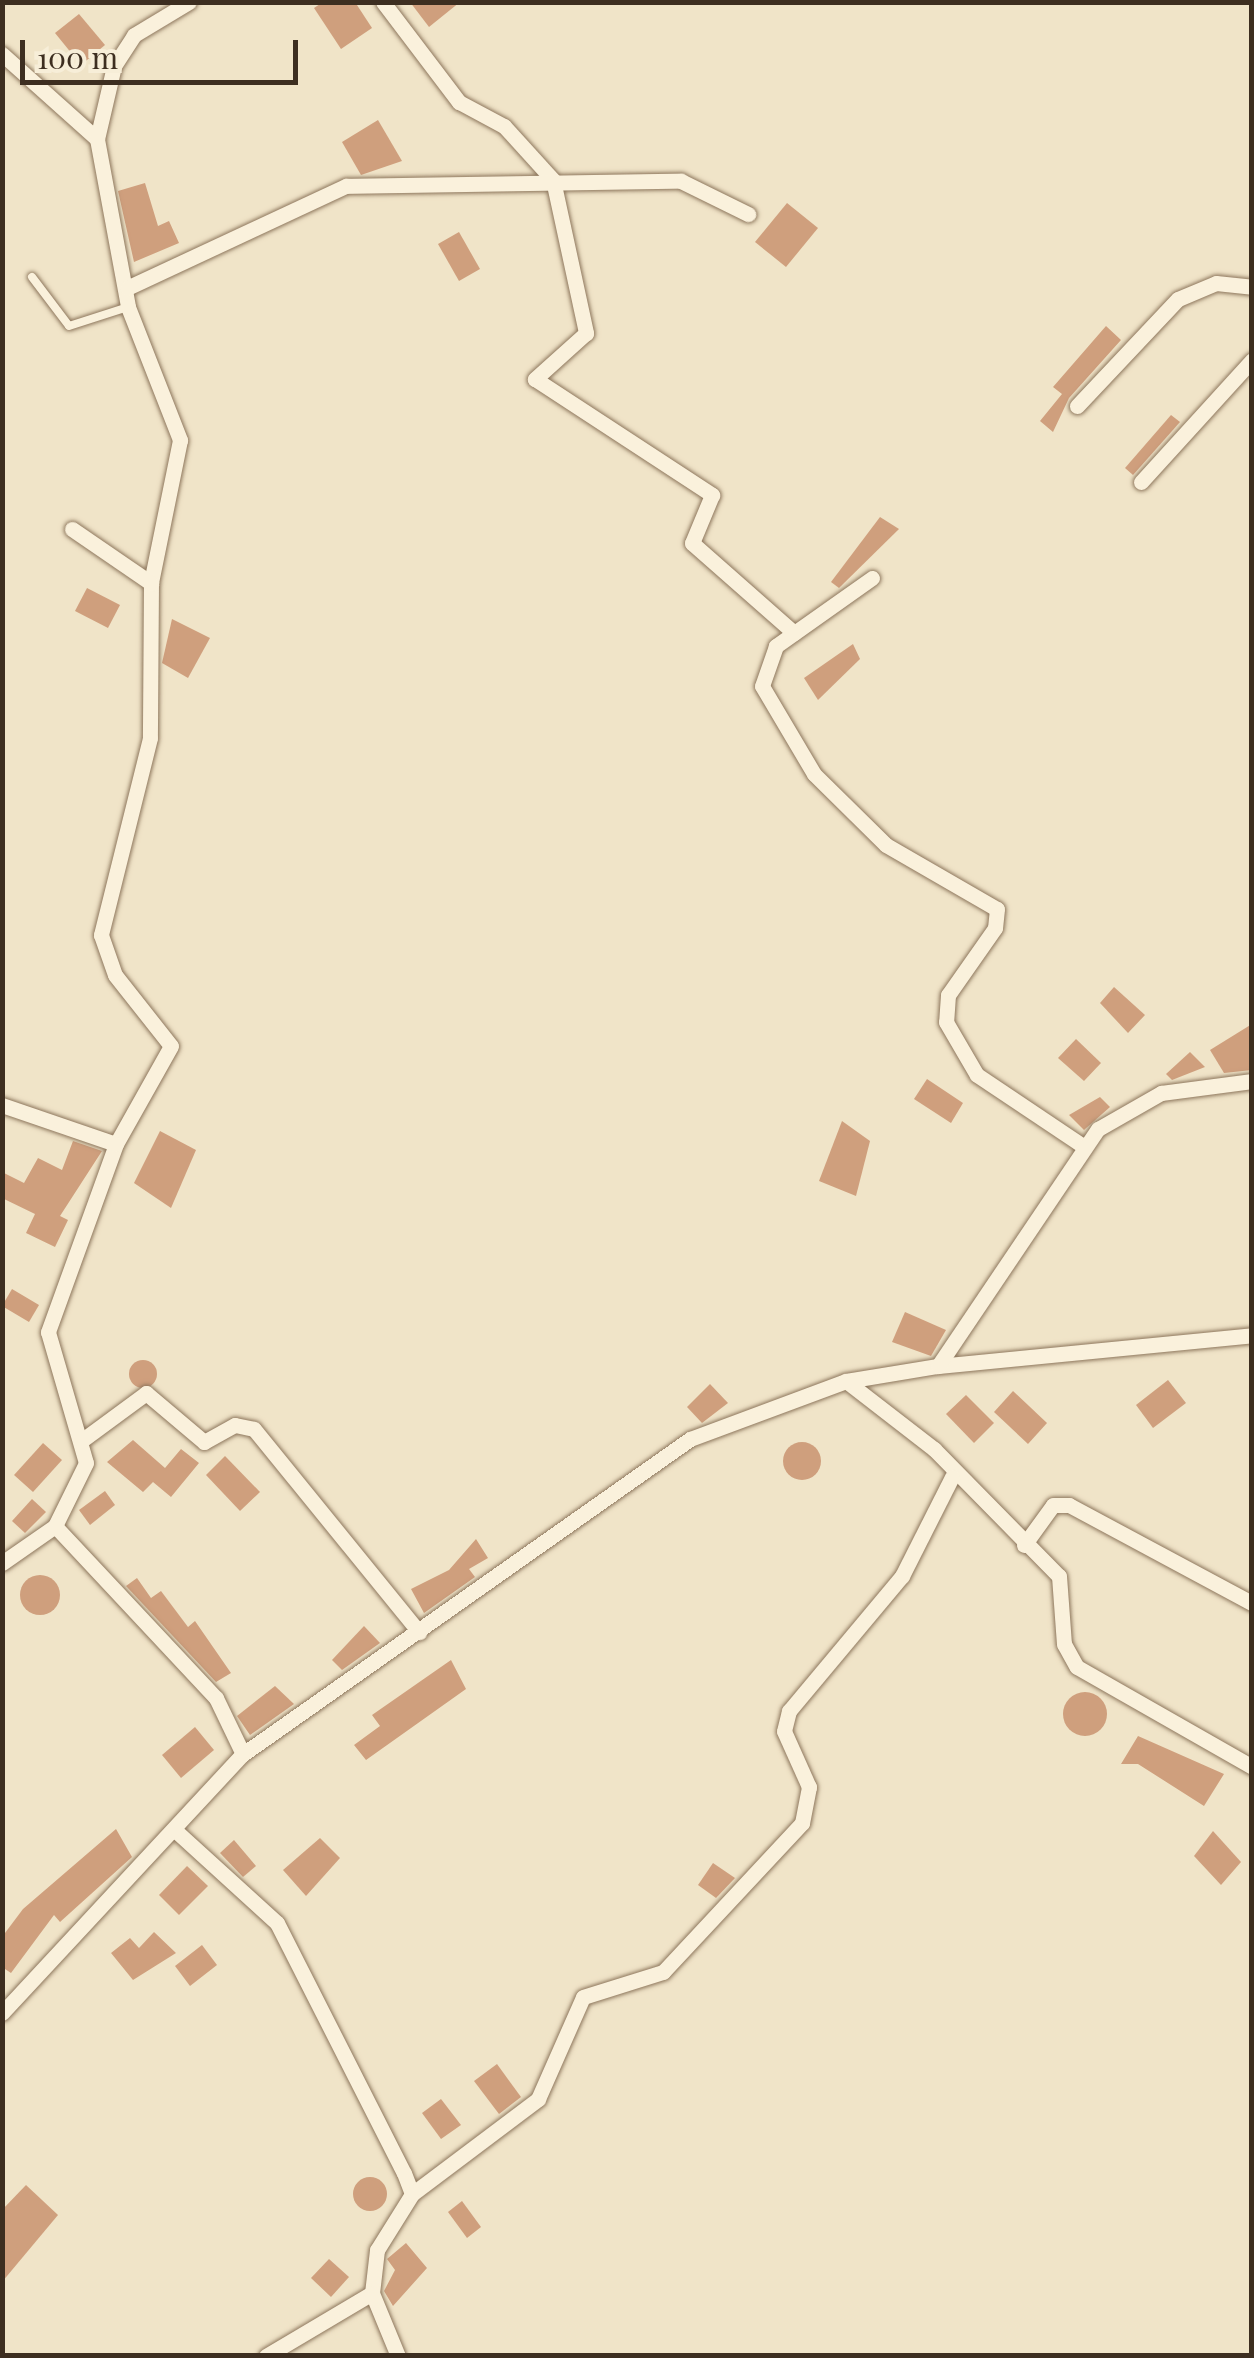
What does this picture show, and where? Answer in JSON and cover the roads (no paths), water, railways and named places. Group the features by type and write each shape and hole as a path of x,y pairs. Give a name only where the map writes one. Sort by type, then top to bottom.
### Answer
{"street":[{"path":"383,2 459,102 504,126 553,180 586,334 535,380 712,495 692,544 794,633"},
{"path":"2,1563 55,1526 80,1482 81,1441 48,1332 116,1144 171,1046 115,975 101,935 150,738 150,583 180,440 128,307 97,139 114,66 134,35 180,4"},
{"path":"2,54 97,139"},
{"path":"127,288 346,186 502,190 553,180 681,180 748,214"},
{"path":"1077,406 1178,298 1216,283 1252,286"},
{"path":"1141,482 1252,360"},
{"path":"72,530 150,583"},
{"path":"872,578 794,633 760,676 814,774 916,867 999,914 948,995 953,1041 1007,1100 1083,1146"},
{"path":"938,1366 1083,1146 1138,1101 1252,1081"},
{"path":"2,1105 116,1144"},
{"path":"2,2012 176,1832 243,1754 676,1447 754,1408 846,1381 938,1366 1252,1335"},
{"path":"846,1381 934,1449 952,1477 1059,1576 1064,1644 1077,1667 1252,1768"},
{"path":"81,1441 146,1393 204,1442 235,1425 254,1429 419,1632"},
{"path":"398,2356 372,2294 377,2250 412,2194 538,2099 583,1998 663,1972 802,1823 809,1786 784,1731 789,1711 902,1576 952,1477"},
{"path":"1024,1545 1053,1506 1069,1504 1252,1603"},
{"path":"55,1526 216,1698 243,1754"},
{"path":"176,1832 277,1924 412,2194"},
{"path":"266,2356 372,2294"}],"lane":[{"path":"32,277 69,326 128,307"}]}
